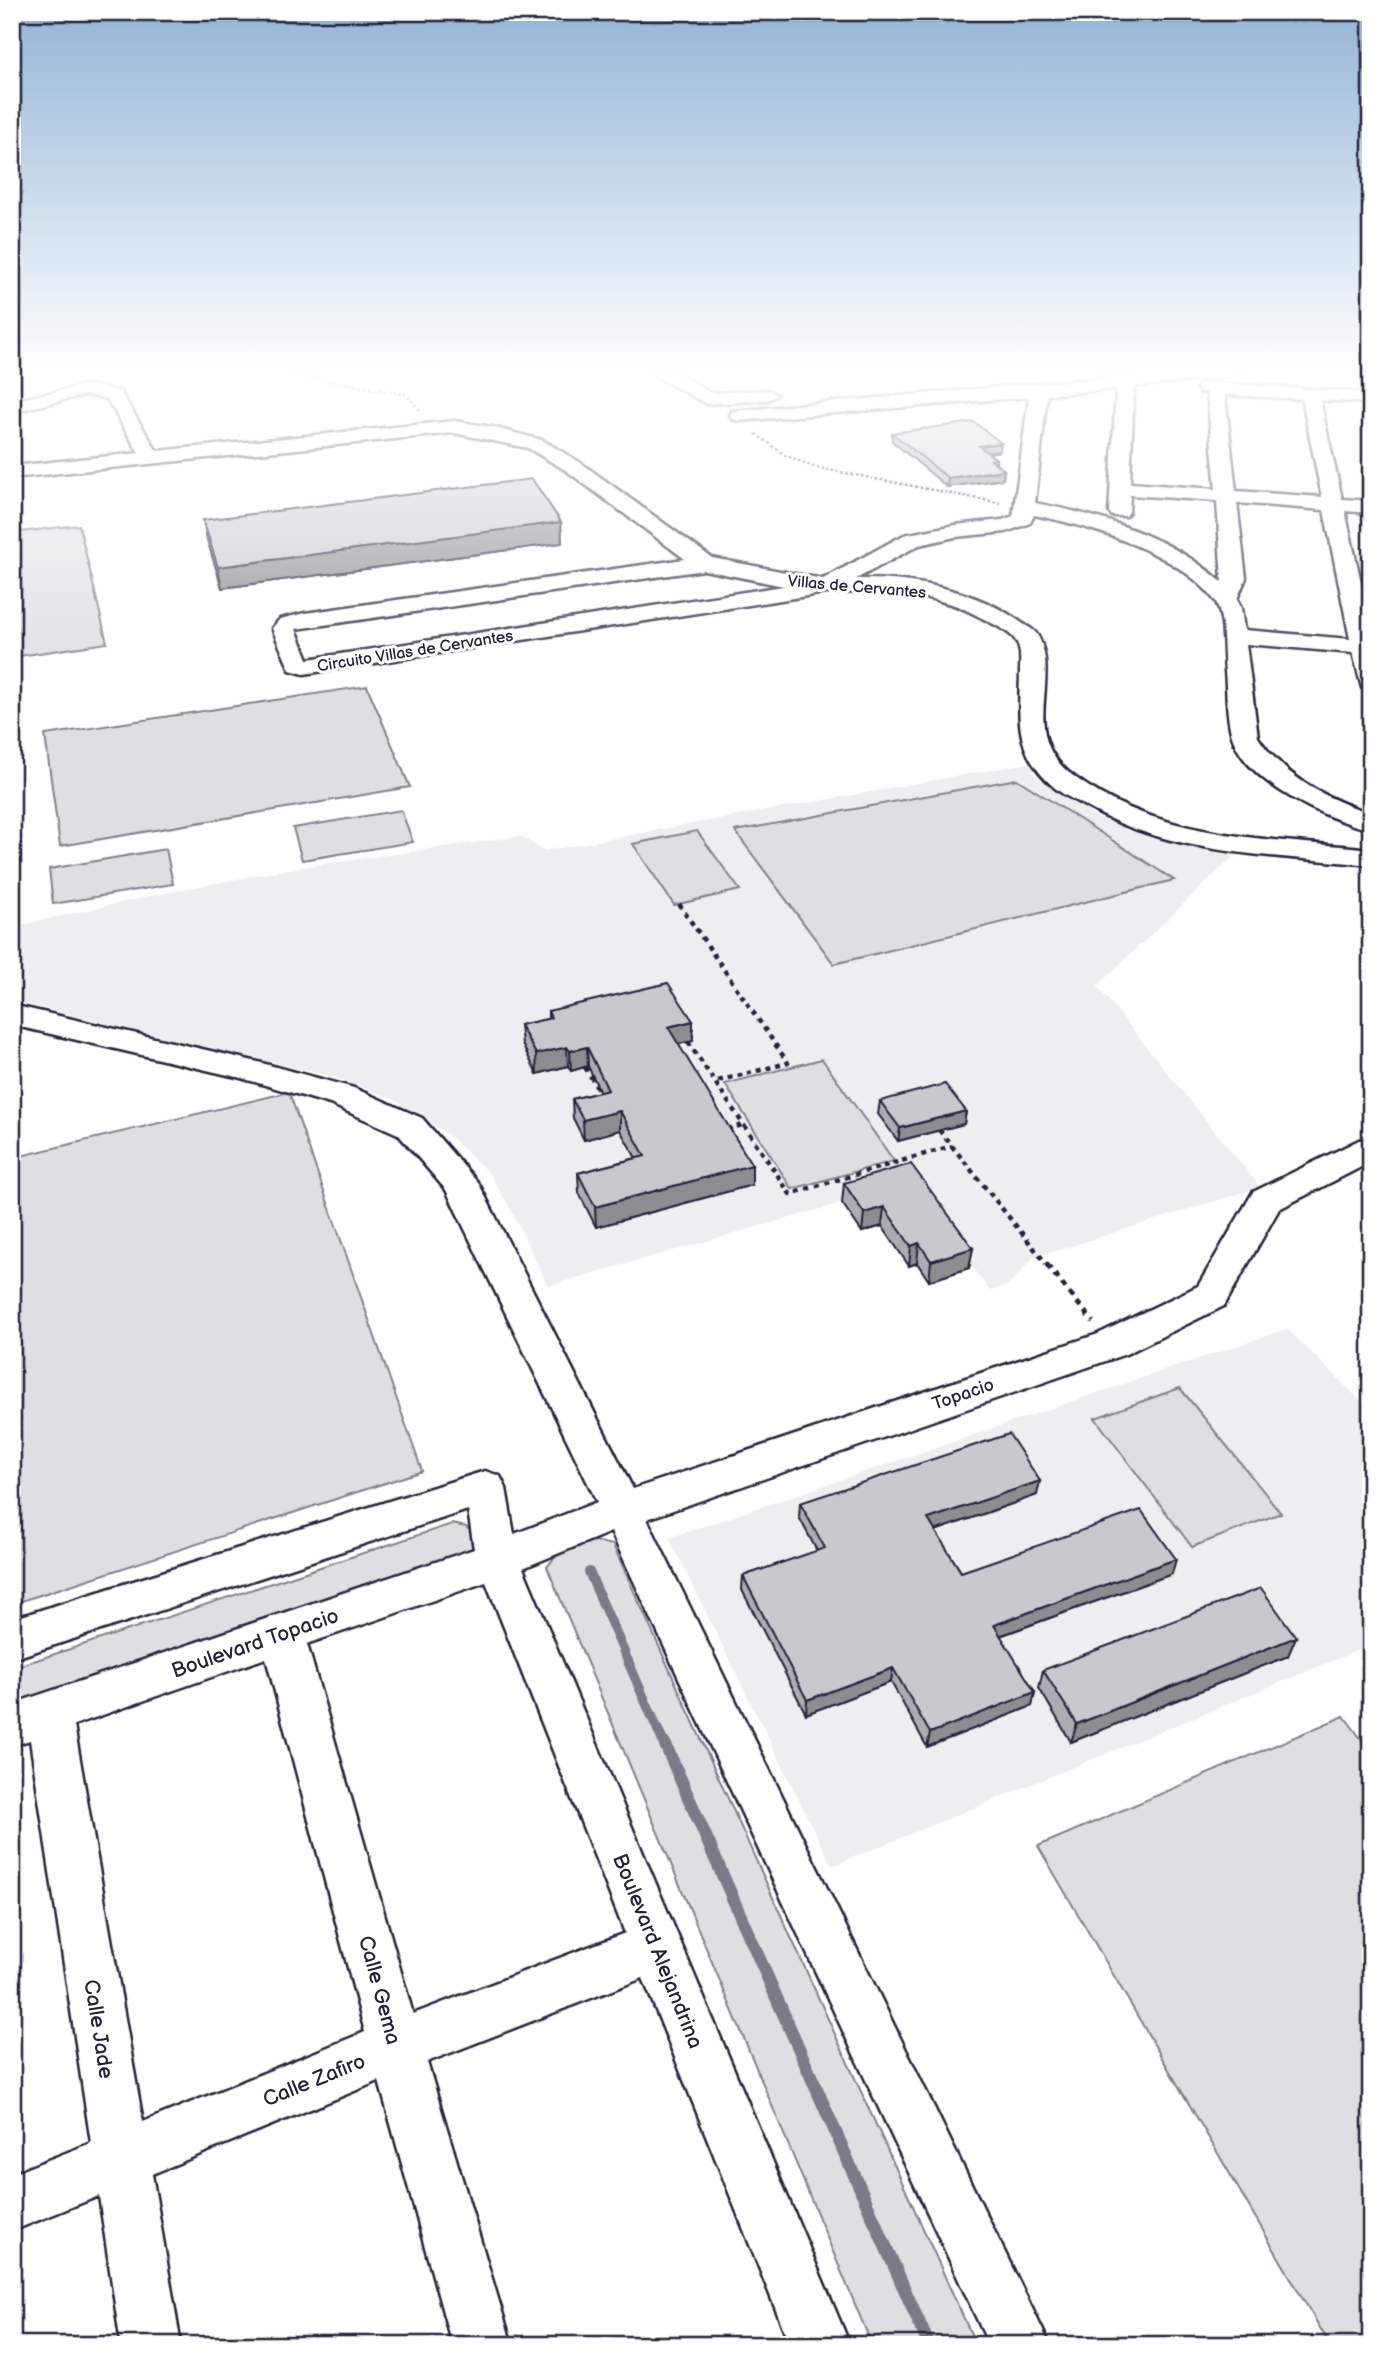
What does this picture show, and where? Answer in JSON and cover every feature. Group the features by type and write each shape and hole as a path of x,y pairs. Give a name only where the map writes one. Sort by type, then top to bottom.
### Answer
{"street":[{"path":"592,480 704,563"},
{"path":"826,586 912,540 955,531 1006,526 1023,520 1027,480"},
{"path":"1118,528 1120,480"},
{"path":"1224,480 1235,578 1226,597 1245,737 1253,753 1277,778 1307,796 1371,822"},
{"path":"1328,480 1367,648 1371,683"},
{"path":"1120,488 1371,507"},
{"path":"1024,507 1118,528 1151,542 1173,555 1226,597"},
{"name":"Villas de Cervantes","path":"704,563 744,573 826,586 882,585 957,598 1004,620 1027,637 1032,654 1031,727 1034,743 1052,771 1098,804 1147,826 1203,839 1371,857"},
{"name":"Circuito Villas de Cervantes","path":"704,563 305,620 288,624 284,628 298,666 304,667 826,586"},
{"path":"1233,636 1367,648"},
{"path":"12,1015 246,1069 342,1096 410,1126 461,1184 622,1510 1020,2345"},
{"name":"Topacio","path":"497,1558 622,1510 1112,1344 1211,1296 1266,1201 1371,1148"},
{"name":"Boulevard Alejandrina","path":"12,1639 485,1488 497,1558 820,2345"},
{"name":"Boulevard Topacio","path":"31,1719 497,1558"},
{"name":"Calle Gema","path":"282,1634 482,2345"},
{"name":"Calle Jade","path":"31,1719 119,2159 151,2345"},
{"name":"Calle Zafiro","path":"12,2203 396,2047 656,1947"}],"path":[{"path":"882,480 1024,507"},
{"path":"678,904 788,1063 714,1082"},
{"path":"677,1047 689,1043 790,1194 952,1146"},
{"path":"600,1067 586,1069 606,1103"},
{"path":"720,1132 743,1125"},
{"path":"939,1130 1112,1344"}],"shaded area":[{"path":"79,525 107,643 12,657 12,533"},
{"path":"367,686 410,787 60,846 45,735"},
{"path":"1030,763 1033,772 1044,783 1096,817 1140,834 1184,845 1237,853 1097,986 1260,1187 1033,1258 1009,1285 990,1291 909,1184 548,1286 508,1204 488,1172 447,1134 393,1099 333,1077 12,1001 12,927 289,869 521,836 543,851"},
{"path":"1017,779 1174,880 834,964 735,831"},
{"path":"401,810 413,842 302,860 293,828"},
{"path":"697,831 740,890 674,905 633,844"},
{"path":"166,849 173,884 53,904 49,869"},
{"path":"822,1059 894,1161 792,1189 725,1084"},
{"path":"289,1092 422,1471 12,1604 12,1158"},
{"path":"1287,1329 1371,1411 1371,1645 832,1866 669,1538"},
{"path":"1180,1388 1281,1513 1192,1547 1095,1418"},
{"path":"452,1524 466,1527 475,1535 474,1545 465,1557 12,1707 12,1668"},
{"path":"594,1541 613,1545 976,2345 872,2345 547,1567 567,1548"},
{"path":"1344,1716 1371,1752 1371,2345 1330,2345 1038,1846"}],"building":[{"path":"533,480 561,522 218,567 203,520"},
{"path":"668,983 693,1021 668,1027 752,1165 595,1207 578,1173 645,1156 620,1111 583,1120 572,1099 608,1090 587,1047 570,1051 567,1047 536,1054 520,1025 551,1018 548,1011"},
{"path":"945,1084 966,1111 900,1128 880,1101"},
{"path":"911,1164 973,1248 931,1261 919,1243 911,1246 884,1207 864,1213 844,1183"},
{"path":"1009,1434 1040,1481 928,1519 961,1572 1141,1510 1176,1559 994,1625 1035,1692 930,1733 893,1668 807,1700 743,1576 825,1548 800,1503"},
{"path":"1261,1588 1296,1637 1077,1724 1043,1670"}],"waterway":[{"path":"589,1572 665,1746"},
{"path":"665,1744 929,2345"}]}
